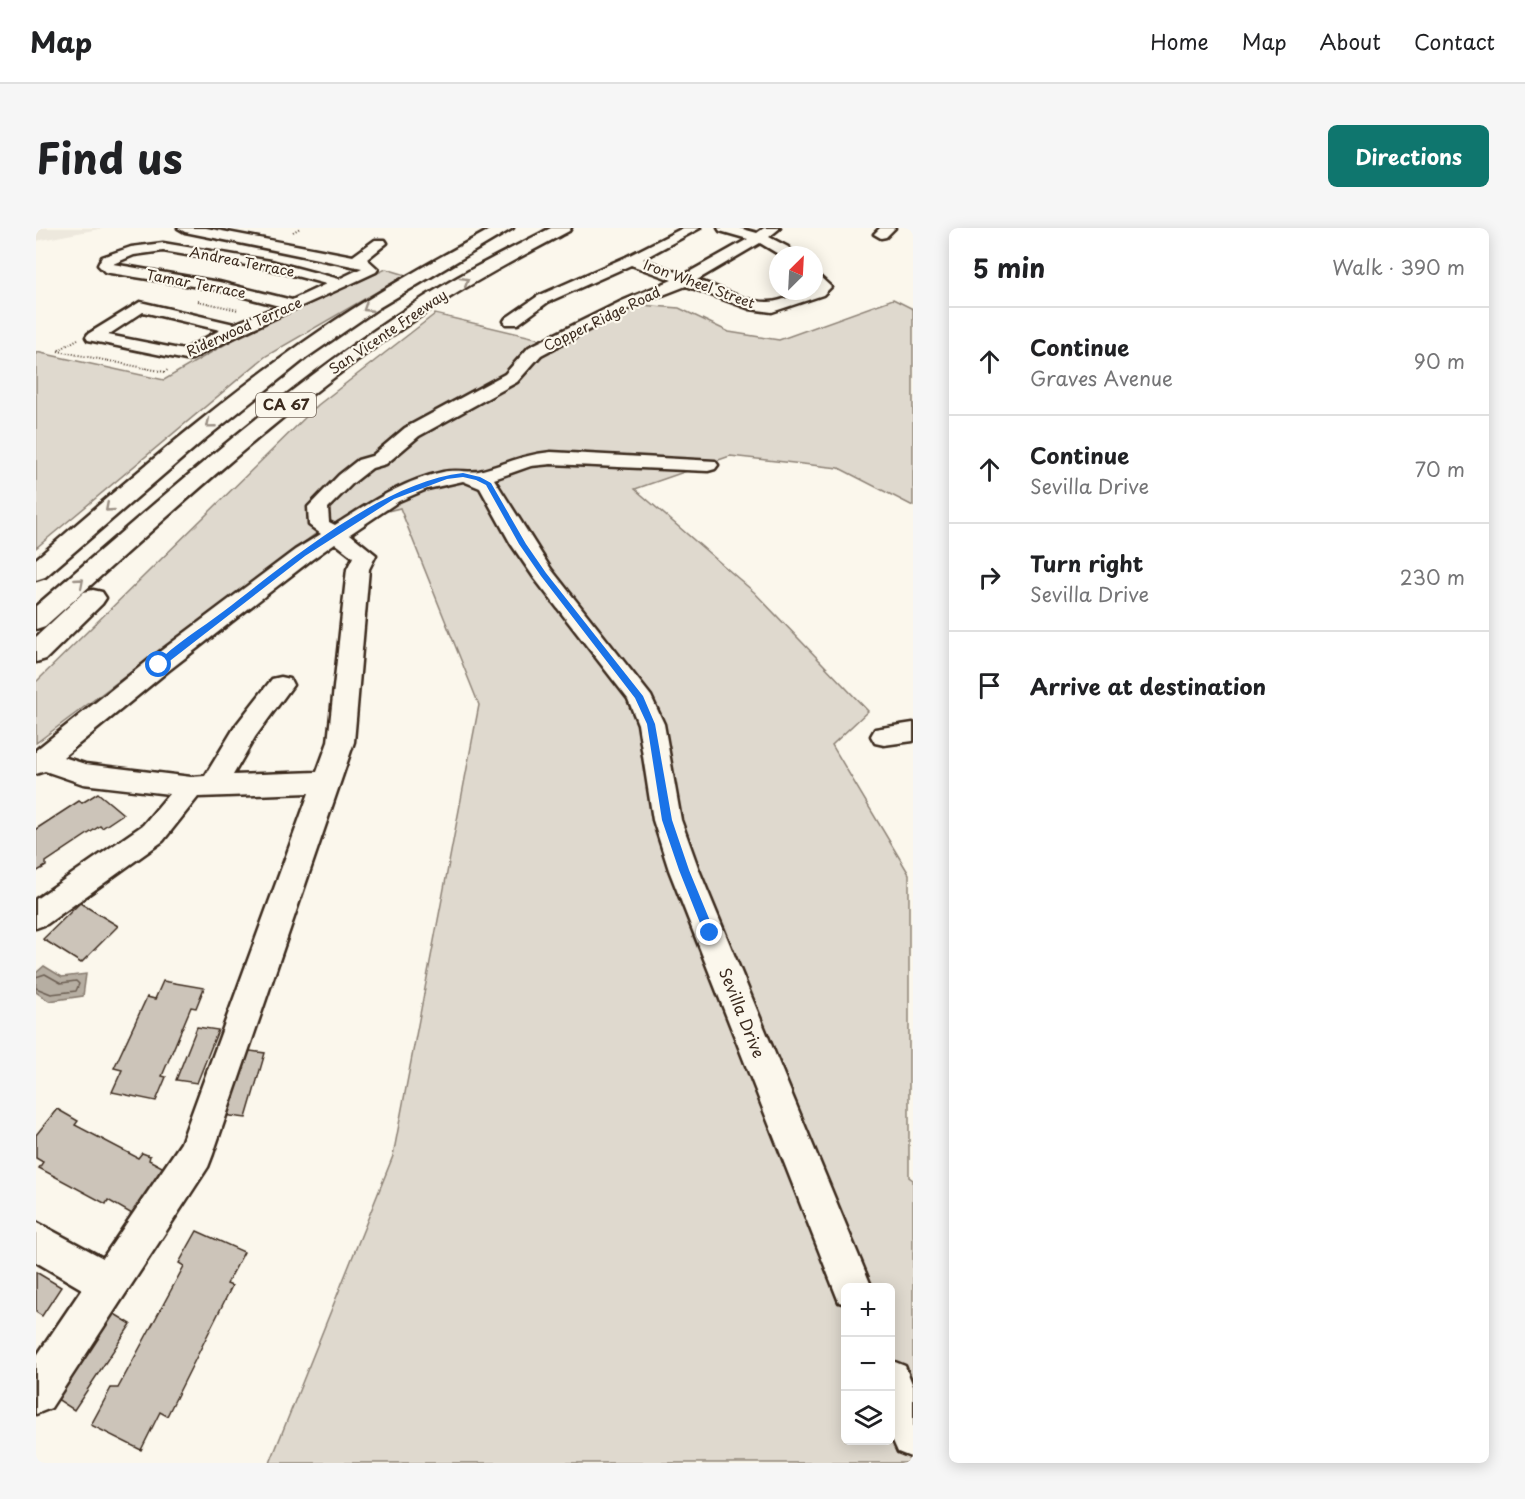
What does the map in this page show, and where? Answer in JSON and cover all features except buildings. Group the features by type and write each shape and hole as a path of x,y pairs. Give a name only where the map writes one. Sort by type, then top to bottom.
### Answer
{"highway":[{"name":"San Vicente Freeway","path":"36,573 153,470 300,354 416,277 505,228"},
{"name":"San Vicente Freeway","path":"36,620 312,384 398,322 490,266 563,228"},
{"path":"36,653 312,384"}],"street":[{"path":"245,241 266,228"},
{"path":"512,321 543,299 631,260 693,228"},
{"path":"725,228 777,246"},
{"name":"Copper Ridge Road","path":"379,460 377,467 357,482 345,499 348,509 347,525 319,525 318,507 356,471 365,464 379,460 412,432 511,378 535,351 627,304 684,282 773,228"},
{"path":"192,229 356,261 380,243"},
{"path":"299,250 319,237"},
{"name":"Andrea Terrace","path":"107,260 131,251 163,247 271,265 342,284"},
{"name":"Tamar Terrace","path":"107,260 105,266 110,269 219,286 293,305"},
{"name":"Iron Wheel Street","path":"631,260 684,282 755,306 772,307 793,300"},
{"name":"Riderwood Terrace","path":"140,307 94,337 186,355 235,329 342,284 371,269 365,263 356,261"},
{"path":"119,303 235,329"},
{"path":"40,762 258,588 347,525 392,497 446,477 463,475 478,478 528,460 551,458 708,465"},
{"name":"Sevilla Drive","path":"478,478 488,484 522,544 543,574 639,696 651,724 667,820 684,870 851,1283"},
{"path":"36,1393 195,1154 341,742 358,569 365,555 347,525"},
{"path":"36,915 153,833 202,788 281,686"},
{"path":"884,736 913,732"},
{"path":"40,762 82,774 202,788 326,782"},
{"path":"36,1241 110,1283"},
{"path":"895,1391 913,1437"}],"path":[{"path":"76,340 58,351 165,372"}],"shaded area":[{"path":"36,228 104,228 36,241"},
{"path":"386,269 406,275 266,356 36,548 36,352 164,380 241,335"},
{"path":"893,299 913,309 913,506 839,468 730,456 635,489 754,592 868,711 832,745 909,874 909,1177 913,1180 913,1463 270,1463 393,1156 479,705 400,508 326,526 36,743 36,682 318,405 435,314 553,342 627,304 679,308 729,332 779,340"}],"water":[{"path":"44,966 62,977 86,974 83,996 49,1001 36,992 36,973"}],"route":[{"path":"159,665 303,555 392,497 446,477 463,475 478,478 488,484 522,544 543,574 639,696 651,724 667,820 684,870 710,933"}]}
